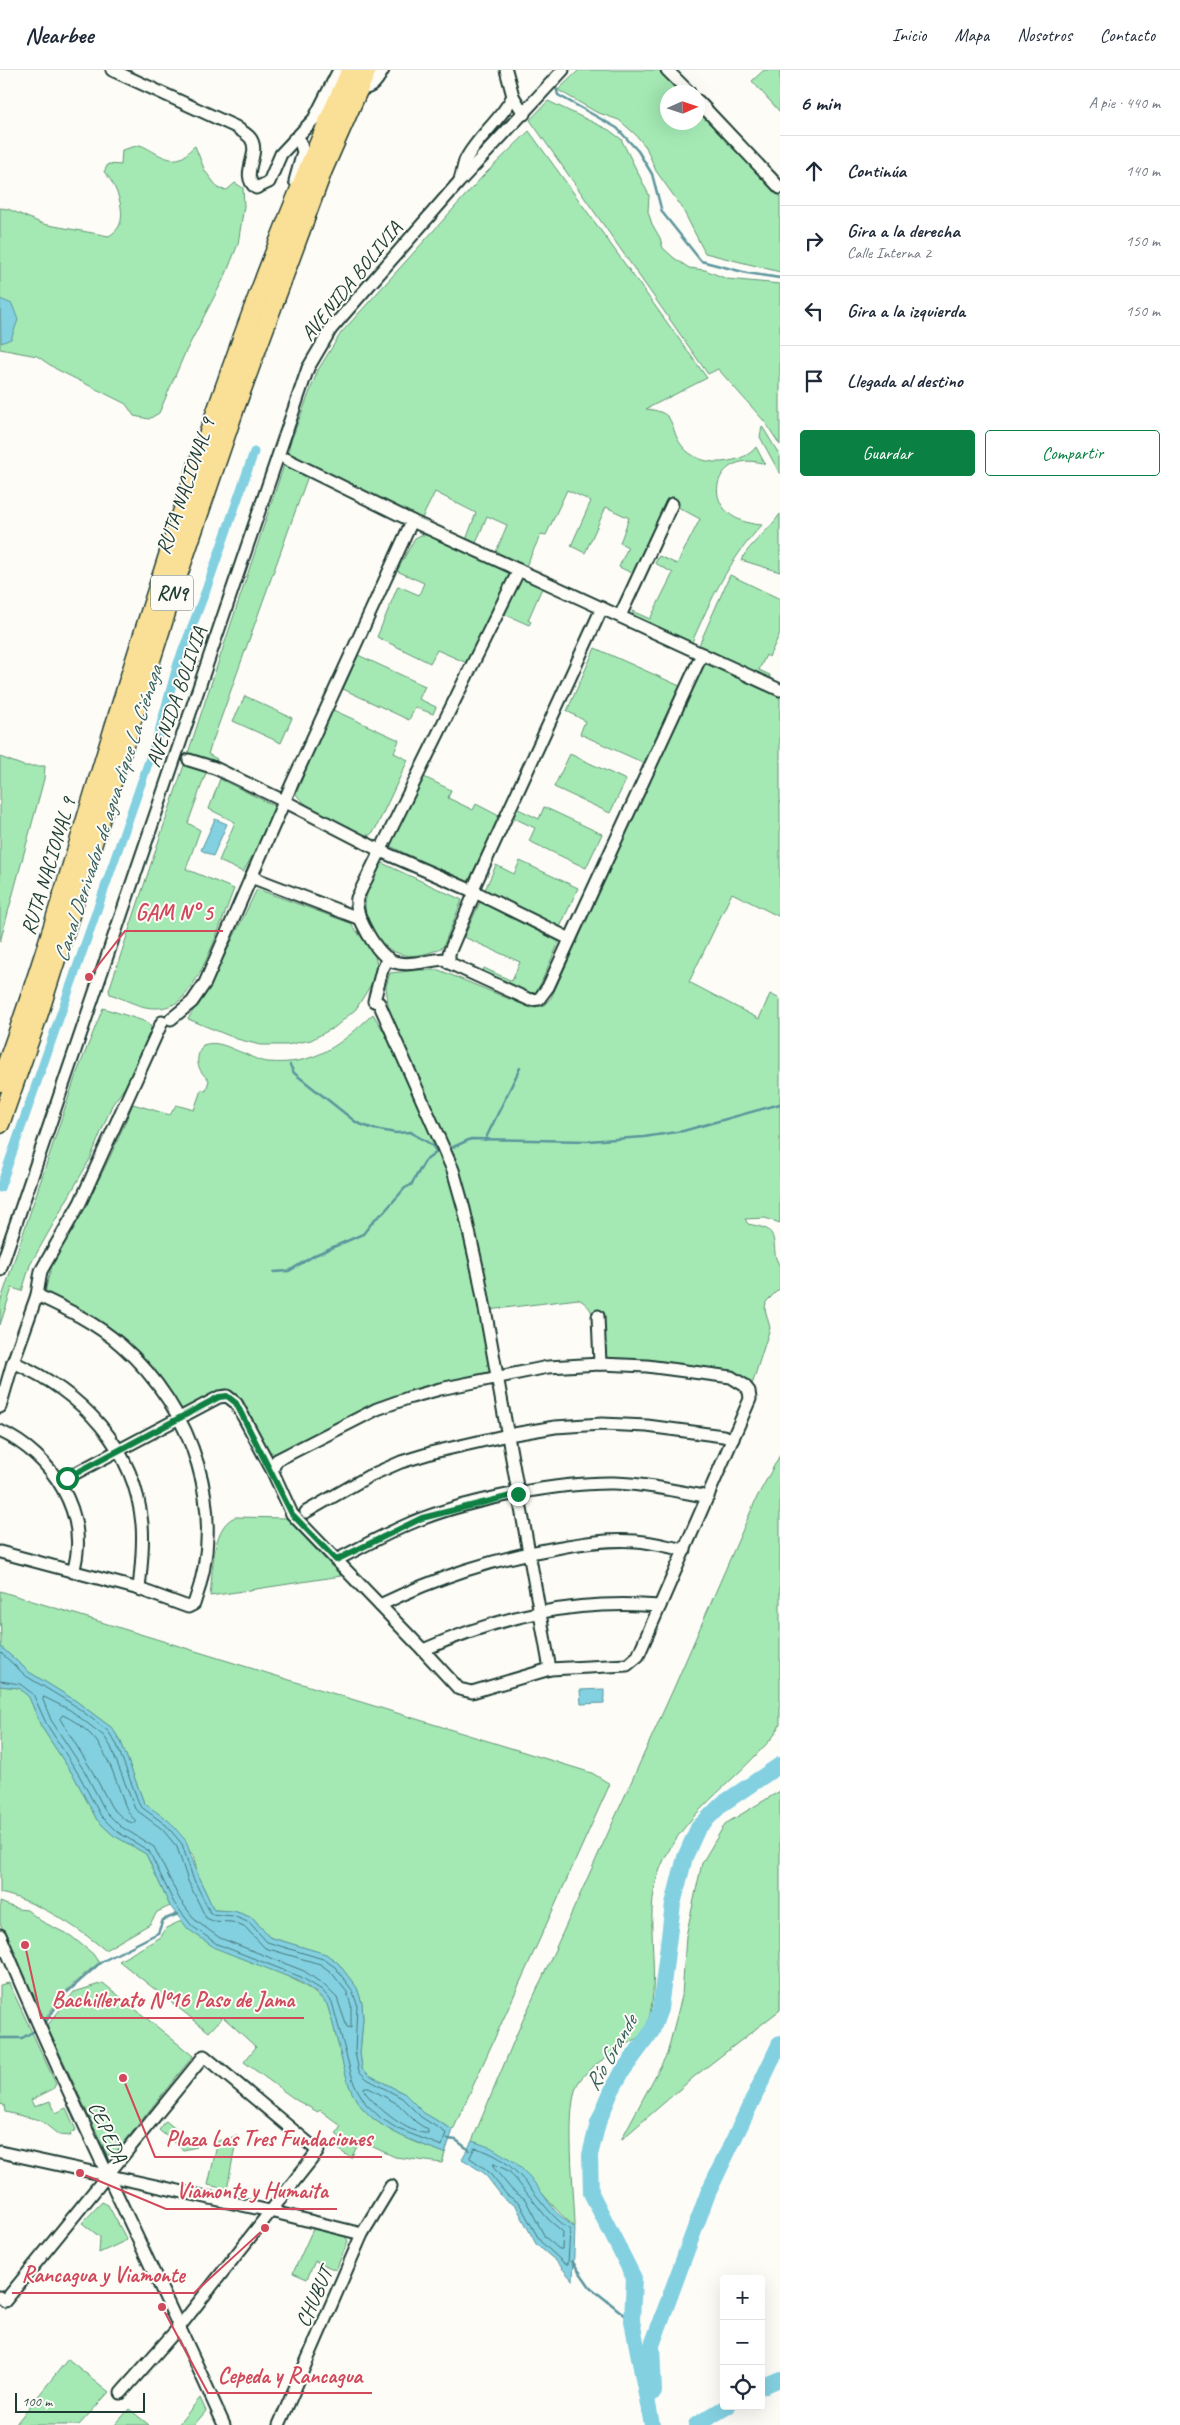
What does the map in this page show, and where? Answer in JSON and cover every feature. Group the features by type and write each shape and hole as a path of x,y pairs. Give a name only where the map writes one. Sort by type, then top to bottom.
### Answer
{"highway":[{"name":"RUTA NACIONAL 9","path":"0,1082 30,998 130,674 211,427 276,251 352,70"},
{"name":"RUTA NACIONAL 9","path":"0,1124 38,1016 175,584 235,408 323,170 356,90 367,70"}],"street":[{"path":"112,70 236,128 250,137 254,150 248,178 256,188 268,182 281,154 314,119 339,70"},
{"path":"356,90 366,90 376,84 383,70"},
{"path":"506,70 513,96 524,114"},
{"name":"AVENIDA BOLIVIA","path":"0,1270 302,380 318,347 331,329 459,182 564,70"},
{"path":"667,70 682,85"},
{"path":"459,182 465,161 476,144 505,112 513,96"},
{"path":"705,108 780,188"},
{"path":"276,251 303,152 300,141 294,139"},
{"path":"286,459 412,521 780,690"},
{"path":"620,616 672,504"},
{"path":"0,1406 13,1362 37,1295 41,1271 80,1203 167,1020 192,1002 205,983 284,801 412,521"},
{"path":"448,959 395,962 388,958 373,942 358,918 355,908 357,898 379,850 421,771 519,570"},
{"path":"448,959 474,892 602,608"},
{"path":"448,959 452,966 530,1000 539,999 548,987 702,654"},
{"path":"189,760 215,768 379,850 474,892 570,939"},
{"path":"251,877 358,918"},
{"path":"388,958 382,970 374,1001 379,1003 453,1170 479,1276 550,1669"},
{"path":"0,1552 139,1589 188,1607 194,1604 200,1584 208,1538 204,1491 194,1452 179,1417 156,1382 121,1345 82,1317 37,1295"},
{"path":"598,1316 600,1364"},
{"path":"13,1362 43,1376 73,1397 97,1420 119,1450 133,1481 142,1517 143,1548 139,1589"},
{"path":"59,1482 179,1417 219,1397 227,1396 236,1403 272,1470 292,1514 424,1650 459,1690 472,1692 550,1669 628,1665 638,1656 733,1440 750,1399 749,1391 739,1380 699,1372 647,1366 600,1364 548,1367 440,1389 377,1409 277,1460 272,1470"},
{"path":"306,1512 369,1476 401,1462 434,1452 508,1435 555,1427 602,1424 647,1426 689,1430 733,1440"},
{"path":"0,1431 30,1450 44,1463 59,1482 68,1499 75,1522 78,1550 73,1572"},
{"path":"336,1560 422,1518 518,1494 580,1484 613,1483 646,1485 708,1497"},
{"path":"380,1605 471,1567 529,1553 588,1542 638,1541 685,1550"},
{"path":"424,1650 464,1632 509,1618 540,1612 587,1605 622,1603 660,1606"},
{"name":"CEPEDA","path":"0,1935 5,1957 180,2326 224,2425"},
{"path":"3,2299 108,2175 204,2056 318,2151 180,2326 121,2393"},
{"path":"0,2152 270,2211 362,2234"},
{"name":"CHUBUT","path":"279,2425 362,2234 391,2186"}],"green space":[{"path":"579,70 660,70 674,85 660,85 660,130 705,130 705,118 780,194 780,272 705,253 681,206 656,171 646,147 635,134 619,120 596,112 558,90"},
{"path":"764,70 780,70 780,112 752,81"},
{"path":"548,101 609,130 621,139 649,195 648,212 652,224 663,248 674,258 689,268 705,270 727,279 780,284 780,445 765,422 718,369 708,374 530,120"},
{"path":"529,131 707,378 646,409 661,412 668,417 681,445 692,455 706,461 729,461 744,456 756,447 765,464 747,461 732,465 722,474 718,486 719,499 726,511 740,520 762,525 730,566 692,642 634,617 632,611 650,619 673,573 655,563 659,556 677,564 700,519 678,507 678,501 670,497 634,574 619,567 628,547 620,543 629,518 606,507 585,553 571,546 591,501 567,490 546,535 541,534 526,566 496,552 507,525 487,516 476,543 466,540 476,513 435,492 421,520 289,455 289,446 318,370 341,333 483,176"},
{"path":"140,145 160,156 172,159 183,157 195,146 205,171 219,189 227,190 235,183 243,188 244,206 238,244 226,274 185,353 159,413 149,419 134,416 126,404 56,369 37,356 0,349 0,208 8,209 43,224 109,236 118,228 122,214 116,190 104,172 108,164 121,165 122,150"},
{"path":"762,426 780,456 780,474 760,437"},
{"path":"289,464 309,473 208,754 217,759 215,765 207,770 188,823 200,830 186,869 234,889 206,960 192,986 182,999 165,1007 151,1008 139,1005 110,994 109,990 284,465"},
{"path":"780,514 780,572 741,560 771,526"},
{"path":"421,535 430,535 512,574 467,663 437,650 430,663 377,637 398,586 419,595 424,583 397,571 415,538"},
{"path":"730,575 780,599 780,633 769,657 766,655 759,670 770,675 769,679 699,645"},
{"path":"519,578 542,588 528,620 531,622 529,625 504,614"},
{"path":"595,648 682,687 644,763 580,734 585,721 567,711"},
{"path":"358,655 425,686 419,699 436,707 433,714 415,707 409,720 343,689"},
{"path":"709,663 720,666 780,698 780,917 732,893 689,982 759,1019 770,994 780,999 780,1223 765,1218 745,1219 748,1224 770,1231 780,1268 780,1288 766,1302 765,1309 770,1328 751,1388 744,1378 732,1373 594,1359 595,1324 590,1310 578,1299 488,1310 456,1158 445,1139 389,1013 386,986 390,973 439,970 531,1008 544,1005 551,998 700,672 703,666"},
{"path":"245,696 292,718 281,743 233,721"},
{"path":"331,709 399,740 394,753 408,760 375,830 370,835 365,835 318,812 296,794"},
{"path":"570,754 626,780 610,813 554,787"},
{"path":"0,757 24,766 45,766 44,779 0,942"},
{"path":"424,777 451,790 448,798 473,810 476,804 501,817 468,884 390,846"},
{"path":"220,779 275,806 257,848 243,872 219,861 235,822 209,809"},
{"path":"544,807 602,834 586,868 529,841 535,828 512,817 516,808 539,819"},
{"path":"520,861 578,888 560,927 484,892 496,865 514,874"},
{"path":"380,862 462,900 443,947 423,954 404,955 395,952 379,940 368,922 365,901 368,889"},
{"path":"257,889 350,923 374,953 377,964 375,978 356,1009 335,1027 311,1040 287,1045 260,1045 237,1039 188,1019 217,971"},
{"path":"480,902 559,942 537,992 529,996 481,975 484,968 512,981 520,962 464,937"},
{"path":"103,1008 147,1022 151,1027 150,1036 133,1076 112,1105 90,1159 30,1265 22,1291 12,1288 0,1325 0,1303 76,1075"},
{"path":"373,1014 387,1037 450,1173 460,1207 484,1329 490,1372 386,1400 336,1423 277,1455 269,1451 243,1400 218,1392 182,1409 150,1369 45,1296 48,1279 67,1233 101,1175 133,1104 170,1115 176,1105 194,1110 201,1090 206,1091 209,1080 198,1064 198,1055 203,1045 214,1043 223,1045 265,1062 300,1060 327,1051 350,1035"},
{"path":"780,1455 780,1724 767,1744 690,1821 668,1852 660,1869 654,1889 652,1909 653,1992 650,2013 644,2033 594,2066 580,2080 575,2091 572,2108 571,2150 575,2227 518,2168 491,2149 472,2141 518,2031 673,1690 757,1497"},
{"path":"235,1517 286,1518 341,1576 210,1596 217,1540 227,1522"},
{"path":"0,1591 592,1773 610,1784 453,2130 424,2113 405,2094 369,2075 362,2068 360,2053 363,2020 362,2003 357,1988 338,1963 325,1954 269,1937 253,1918 234,1911 214,1910 198,1876 193,1855 144,1803 121,1742 112,1728 76,1701 29,1672 1,1647"},
{"path":"0,1686 19,1688 29,1697 41,1726 75,1778 97,1820 113,1835 146,1854 170,1906 157,1912 150,1924 105,1950 56,1915 28,1902 0,1893"},
{"path":"780,1791 780,2010 695,2076 621,2140 667,2054 682,1996 686,1936 702,1863 725,1824"},
{"path":"0,1902 18,1909 27,1910 41,1921 71,1936 93,1954 99,1963 67,1991 54,2006 42,2025 0,1923"},
{"path":"181,1921 197,1935 215,1946 293,1979 311,1990 327,2004 349,2085 356,2099 376,2121 389,2129 417,2143 445,2153 442,2163 395,2157 360,2141 351,2158 339,2150 344,2141 336,2134 341,2126 320,2110 318,2112 296,2100 244,2062 256,2047 223,2017 209,2032 119,1961 161,1937 166,1928"},
{"path":"9,1983 56,2084 53,2089 31,2100 34,2107 50,2101 56,2113 66,2108 76,2130 70,2133 71,2136 59,2135 40,2120 5,2112 4,2105 0,2104 0,1985"},
{"path":"103,1983 193,2056 113,2156 107,2155 47,2026 74,1992"},
{"path":"166,2121 197,2147 183,2150 159,2130"},
{"path":"237,2136 227,2189 208,2185 218,2141"},
{"path":"102,2202 108,2205 127,2240 99,2253 100,2237 82,2223"},
{"path":"313,2229 345,2236 348,2241 336,2270 315,2261 307,2279 293,2273"},
{"path":"68,2359 109,2392 79,2425 15,2425"},
{"path":"200,2398 206,2411 194,2425 178,2425"},
{"path":"129,2409 149,2425 115,2425"}],"water":[{"path":"0,299 12,304 18,320 11,339 1,343"},
{"path":"215,819 227,824 213,856 201,850"},
{"path":"0,1643 1,1647 29,1672 76,1701 112,1728 121,1742 144,1803 169,1821 186,1841 198,1876 214,1910 234,1911 253,1918 269,1937 326,1954 338,1963 357,1988 362,2003 363,2020 360,2053 362,2068 369,2075 405,2094 424,2113 453,2130 445,2153 402,2136 376,2121 365,2111 349,2085 327,2004 318,1994 299,1981 215,1948 188,1929 170,1906 146,1854 113,1835 97,1820 75,1778 41,1726 29,1697 19,1688 0,1686"},
{"path":"604,1689 604,1703 581,1704 580,1690"},
{"path":"472,2141 492,2148 515,2162 530,2177 556,2212 575,2228 573,2281 556,2261 536,2244 516,2206 504,2199 484,2173 462,2159"}],"waterway":[{"path":"555,83 558,95 617,128 638,151 652,174 662,212 701,261 747,273 780,278"},
{"name":"Canal Derivador de agua dique La Ciénaga","path":"0,1188 158,735 178,663 206,590 254,452"},
{"path":"274,1272 289,1271 315,1255 363,1234 405,1188 411,1185 425,1161 437,1152 431,1145 411,1132 396,1133 374,1129 357,1123 294,1073 290,1065"},
{"path":"485,1140 520,1068"},
{"path":"451,1148 471,1139 588,1141 644,1137 683,1131 780,1104"},
{"name":"Río Grande","path":"652,2425 632,2321 634,2278 591,2193 590,2155 598,2123 611,2092 622,2072 652,2031 660,2009 673,1904 685,1857 698,1828 722,1804 780,1765"},
{"path":"43,2026 64,1995 101,1962 158,1933 163,1920 178,1914"},
{"path":"0,2038 22,2038 36,2030"},
{"name":"Río Grande","path":"654,2392 652,2345 708,2193 780,2043"},
{"path":"448,2139 456,2140 469,2150"},
{"path":"572,2261 590,2287 632,2321"},
{"name":"Río Grande","path":"765,2385 780,2379"},
{"name":"Río Grande","path":"696,2425 721,2410"}],"place":[{"name":"GAM N° 5","path":"89,977"},
{"name":"Bachillerato Nº16 Paso de Jama","path":"25,1945"},
{"name":"Plaza Las Tres Fundaciones","path":"123,2078"},
{"name":"Viamonte y Humaita","path":"80,2173"},
{"name":"Rancagua y Viamonte","path":"265,2228"},
{"name":"Cepeda y Rancagua","path":"162,2307"}],"route":[{"path":"67,1478 179,1417 219,1397 227,1396 236,1403 272,1470 292,1514 336,1560 422,1518 518,1494"}]}
